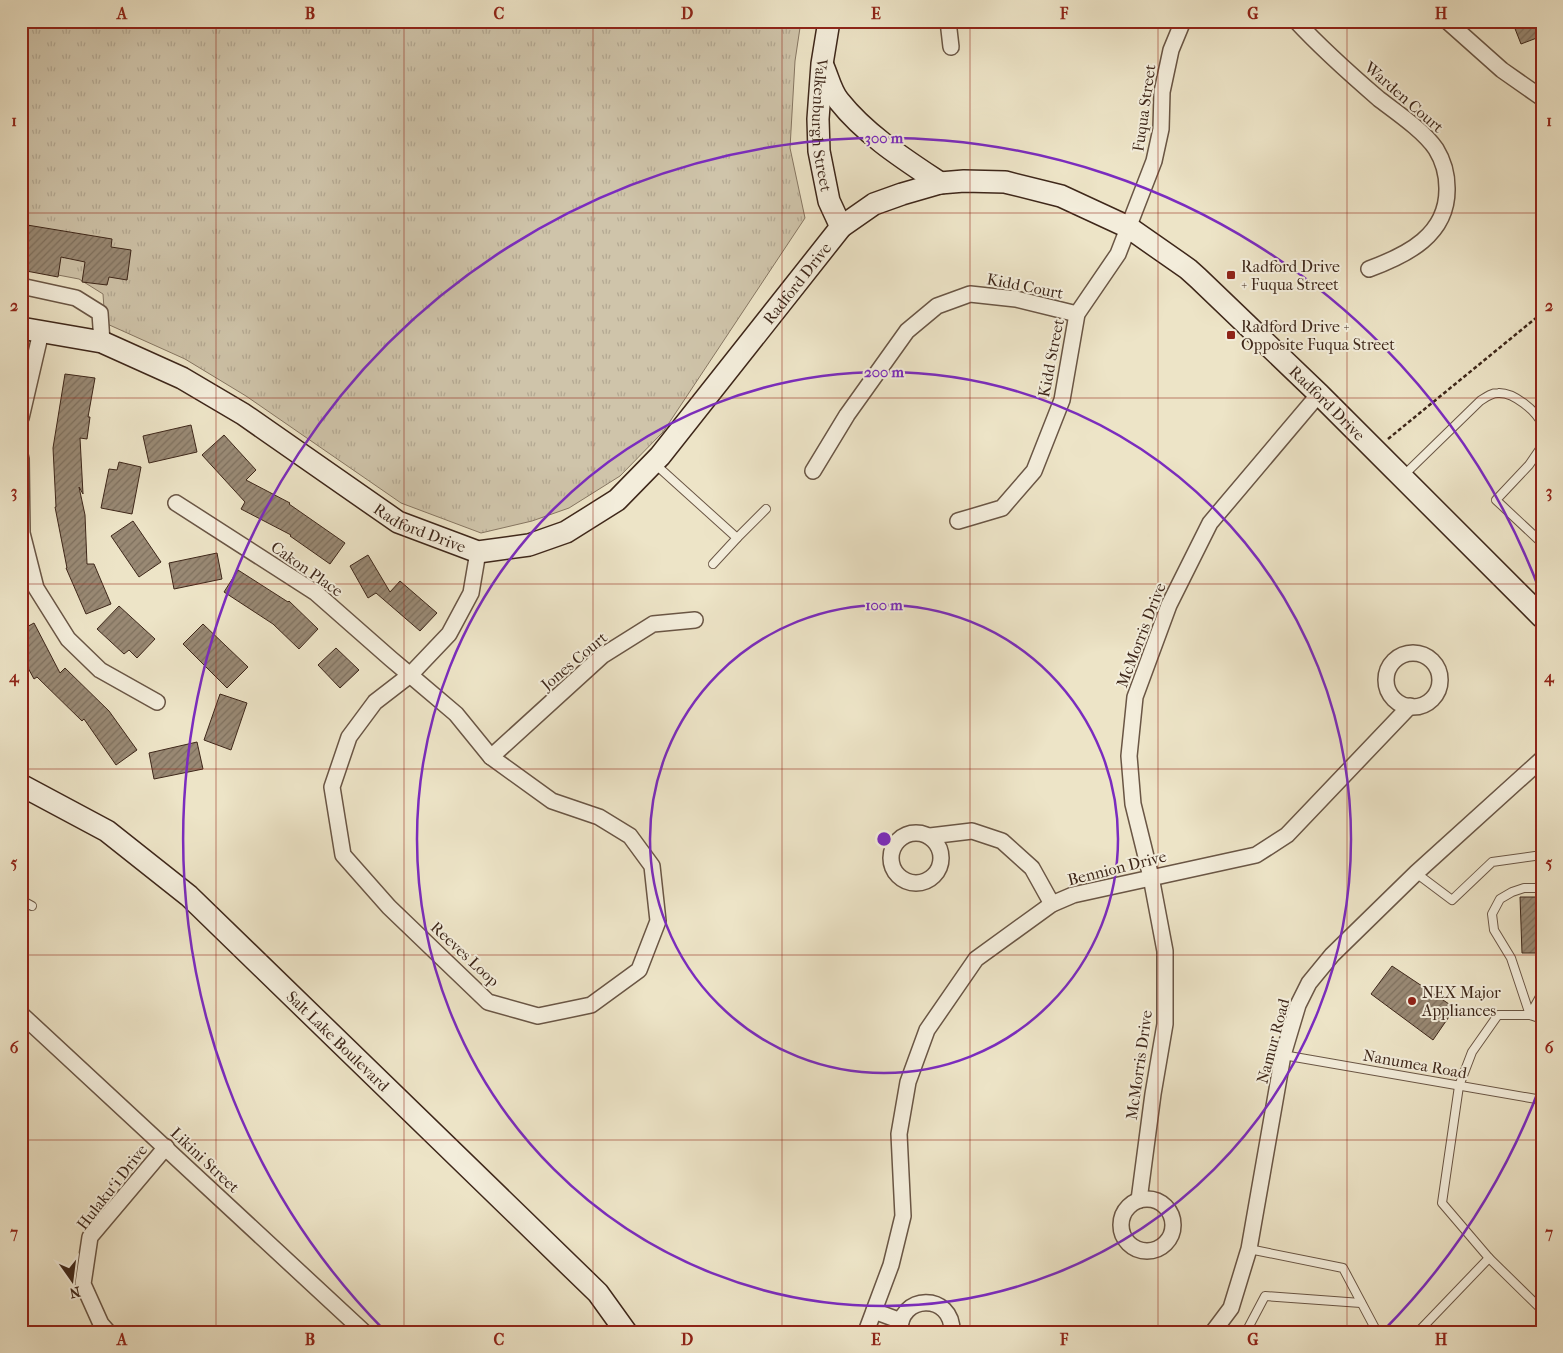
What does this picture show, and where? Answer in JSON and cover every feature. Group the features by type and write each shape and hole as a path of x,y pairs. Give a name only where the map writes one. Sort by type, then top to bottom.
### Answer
{"street":[{"name":"Valkenburgh Street","path":"829,21 822,64 818,119 819,151 829,201 841,227"},
{"path":"948,21 951,47"},
{"name":"Fuqua Street","path":"1128,227 1154,161 1161,129 1162,92 1170,50 1182,21"},
{"name":"Warden Court","path":"1296,21 1321,48 1417,130 1435,148 1446,167 1448,194 1439,223 1427,238 1411,250 1369,269"},
{"path":"1447,21 1502,70 1542,98"},
{"path":"822,64 837,100 864,128 902,158 940,183"},
{"name":"Radford Drive","path":"31,330 102,342 182,378 243,414 398,522 478,552 529,545 566,532 617,500 653,463 841,227 874,204 940,183 964,181 1005,182 1061,196 1128,227 1188,269 1375,449 1542,618"},
{"name":"Kidd Street","path":"958,521 1002,508 1034,472 1062,400 1077,314 1118,254 1128,227"},
{"path":"21,286 76,298 100,313 102,342"},
{"name":"Kidd Court","path":"813,471 847,415 907,331 937,306 970,294 1016,299 1077,314"},
{"path":"21,418 31,330"},
{"name":"McMorris Drive","path":"1139,1200 1153,1094 1165,1024 1165,951 1151,877 1133,804 1129,756 1135,696 1169,605 1210,523 1319,394"},
{"path":"21,458 22,533 36,588 68,639 100,670 157,702"},
{"name":"Cakon Place","path":"176,503 316,594 410,675"},
{"name":"Reeves Loop","path":"410,675 456,714 491,757 552,801 599,817 630,836 652,866 658,921 639,970 591,1005 538,1016 488,1002 389,907 343,855 332,787 349,737 375,702 410,675 449,634 471,593 478,552"},
{"name":"Jones Court","path":"491,757 602,656 653,624 694,620"},
{"name":"Bennion Drive","path":"866,1332 891,1264 903,1216 899,1134 908,1082 927,1030 976,959 1052,904 1073,895 1256,855 1287,836 1410,706"},
{"name":"Namur Road","path":"1213,1332 1232,1308 1249,1249 1284,1055 1298,1006 1309,983 1332,955 1416,873 1542,760"},
{"name":"Salt Lake Boulevard","path":"21,785 106,831 189,896 598,1293 626,1332"},
{"path":"930,836 972,831 1002,842 1032,868 1052,904"},
{"name":"Likini Street","path":"21,1014 364,1332"},
{"name":"Hulakuʻi Drive","path":"108,1332 101,1324 83,1284 90,1237 166,1147"},
{"path":"874,1311 900,1326 904,1313 911,1307 918,1303 927,1302 935,1304 943,1308 948,1314 952,1322 952,1332"}],"lane":[{"path":"1402,478 1480,401 1490,395 1498,393 1511,395 1531,408 1542,424"},
{"path":"1542,446 1528,465 1496,500 1542,543"},
{"path":"653,463 737,538"},
{"path":"713,564 766,509"},
{"path":"1416,873 1452,900 1492,862 1542,855"},
{"path":"1530,1015 1511,958 1494,930 1492,914 1500,899 1512,892 1524,888 1542,888"},
{"path":"21,900 32,906"},
{"path":"1530,1015 1542,993"},
{"path":"1542,1019 1530,1015 1498,1014 1472,1052 1459,1086 1442,1203 1489,1258 1542,1310"},
{"name":"Nanumea Road","path":"1284,1055 1542,1100"},
{"path":"1249,1249 1343,1268 1377,1332"},
{"path":"1418,1332 1489,1258"},
{"path":"1246,1332 1265,1296 1362,1303"}],"path":[{"path":"1375,449 1542,313"}],"green space":[{"path":"21,21 801,21 795,61 790,148 805,218 663,432 620,476 569,508 532,521 481,533 401,503 246,396 185,359 105,323 103,294 79,279 21,268"}],"building":[{"path":"1512,21 1542,21 1542,36 1521,44"},
{"path":"21,224 112,239 111,247 131,250 127,280 109,277 107,285 82,282 85,262 61,257 58,277 21,270"},
{"path":"65,374 95,378 88,417 90,417 87,439 80,438 83,494 79,487 85,515 87,564 94,564 111,604 86,614 66,568 55,507 53,448"},
{"path":"191,425 197,452 149,463 143,436"},
{"path":"224,435 256,470 246,480 290,503 345,543 330,564 291,535 241,509 245,502 202,455"},
{"path":"119,462 141,467 132,514 101,508 109,469 117,470"},
{"path":"133,521 161,562 139,577 111,536"},
{"path":"217,553 222,579 174,589 169,563"},
{"path":"368,555 390,592 400,581 437,613 420,631 376,593 368,598 350,566"},
{"path":"238,570 289,601 318,629 299,649 273,624 224,592"},
{"path":"119,606 155,639 137,658 129,650 124,654 97,629"},
{"path":"34,623 60,673 65,668 109,711 137,750 116,765 84,719 82,721 37,677 34,679 21,655 21,630"},
{"path":"203,624 248,667 227,688 183,644"},
{"path":"336,648 359,670 340,688 318,665"},
{"path":"220,694 247,703 231,750 204,740"},
{"path":"197,742 203,769 154,779 149,753"},
{"path":"1520,897 1542,897 1542,953 1522,953"},
{"name":"NEX Major Appliances","path":"1392,966 1455,1008 1433,1040 1371,994"}],"place":[{"name":"Radford Drive + Fuqua Street","path":"1231,275"},
{"name":"Radford Drive + Opposite Fuqua Street","path":"1231,335"},
{"name":"NEX Major Appliances","path":"1412,1001"}]}
